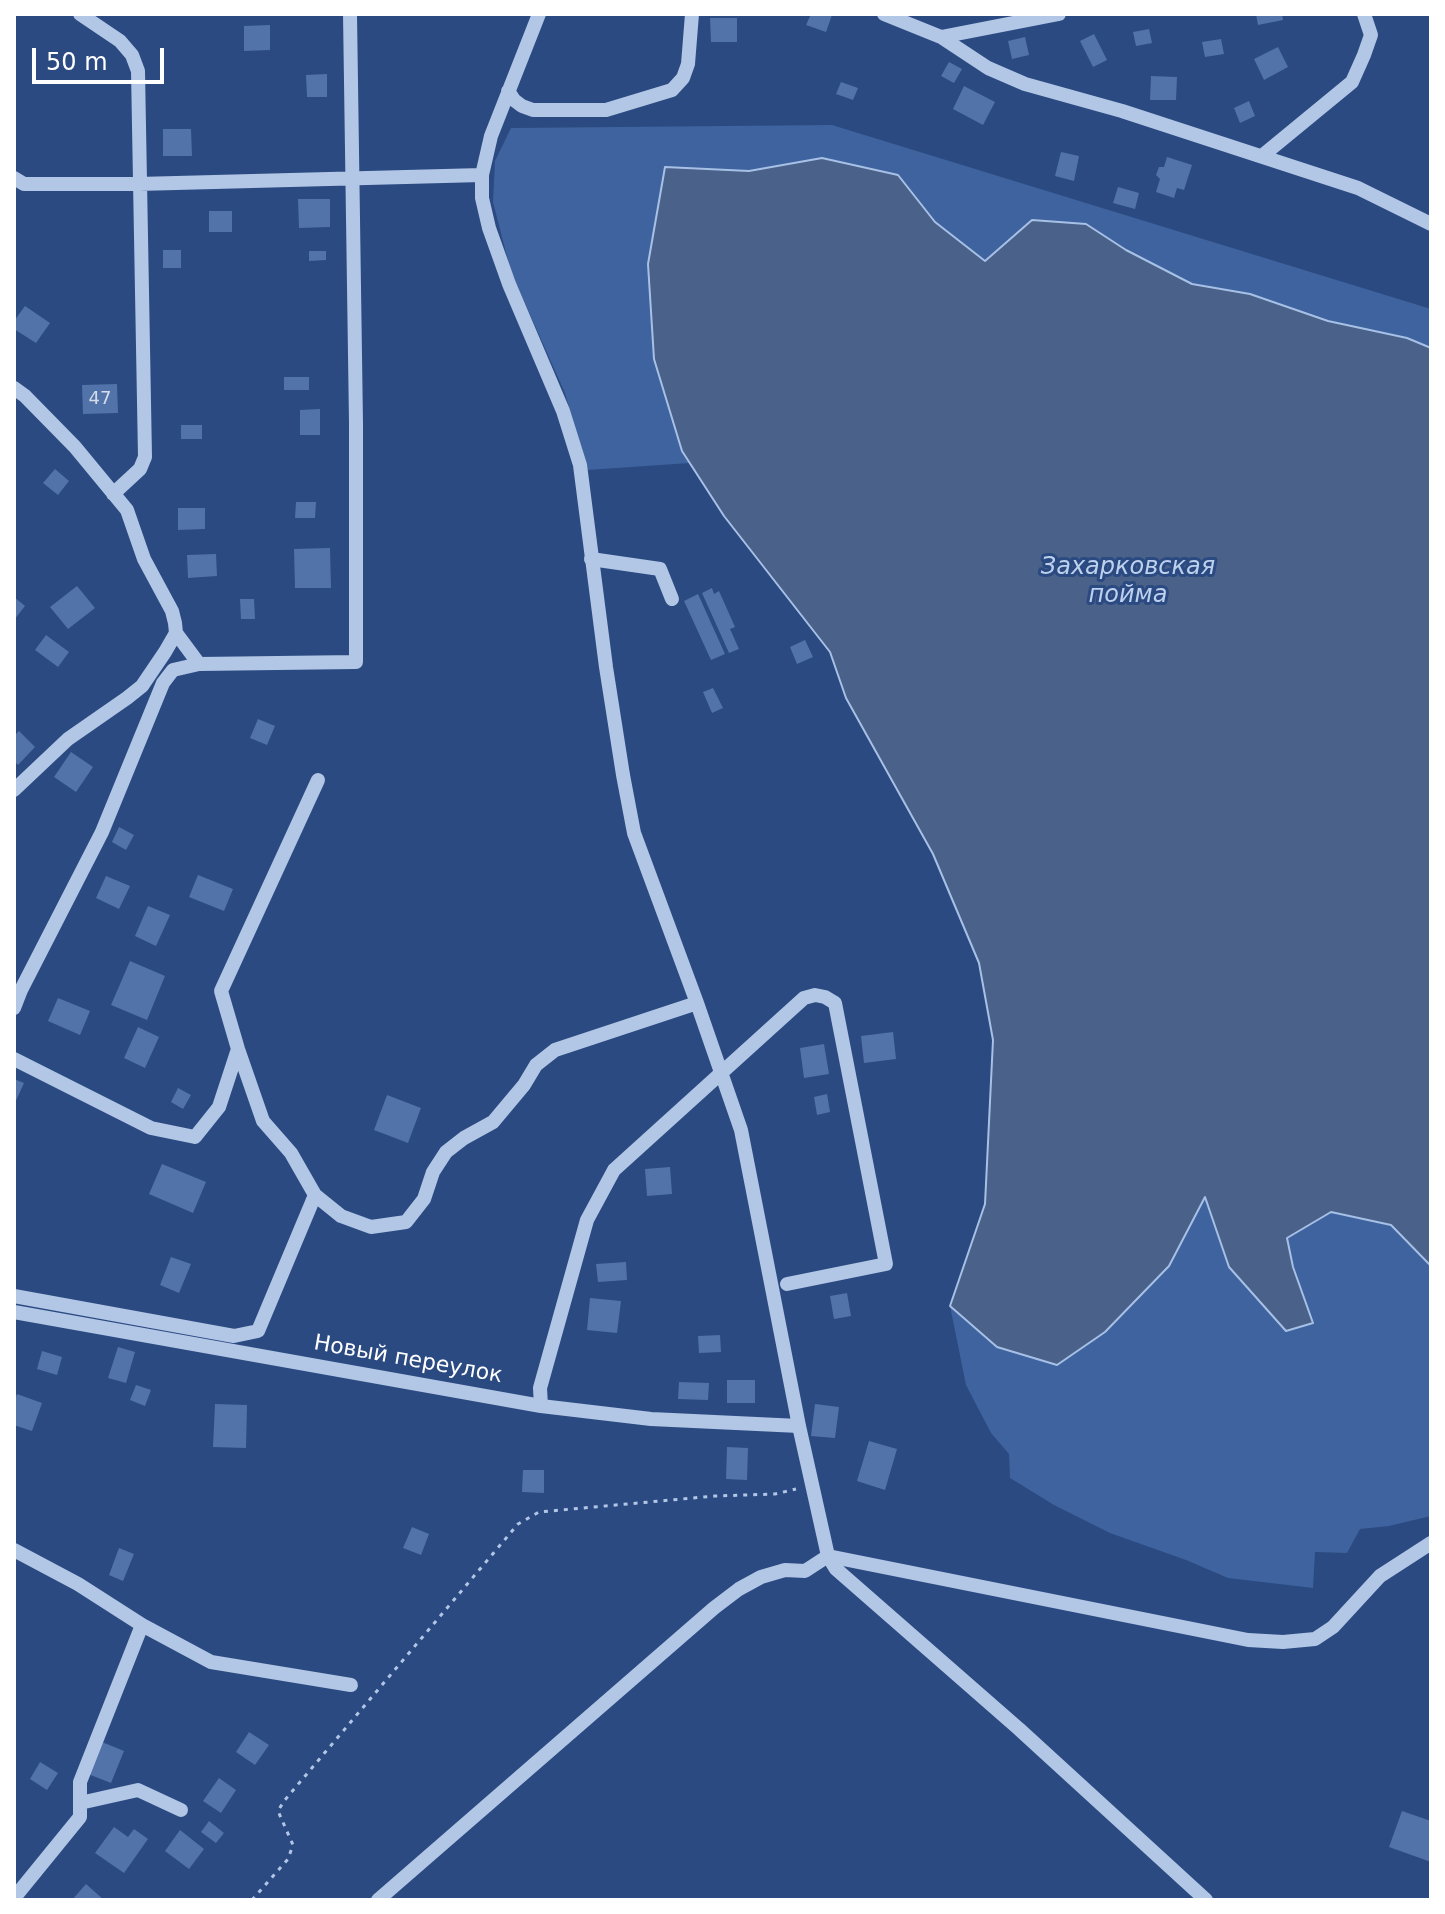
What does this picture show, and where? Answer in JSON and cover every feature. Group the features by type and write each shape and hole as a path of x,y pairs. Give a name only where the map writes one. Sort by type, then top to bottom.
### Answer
{"street":[{"path":"80,14 120,41 132,55 138,71 145,457 140,469 113,494"},
{"path":"14,1008 102,832 163,683 173,670 199,664 356,662 350,14"},
{"path":"539,14 491,136 482,175 482,198 509,284 563,411 580,465 591,559 634,833 741,1130 799,1426 828,1556 836,1569 1019,1729 1206,1900"},
{"path":"508,91 514,100 533,110 606,110 672,90 683,78 688,64 692,14"},
{"path":"884,14 941,37 988,68 1025,84 1122,111 1358,188 1431,224"},
{"path":"941,37 1059,14"},
{"path":"1262,156 1352,82 1371,35 1364,14"},
{"path":"14,178 24,184 138,184 482,175"},
{"path":"14,388 75,447 127,510 144,559 172,611 176,633 199,664"},
{"path":"591,559 660,569 672,599"},
{"path":"14,790 68,739 142,686 176,633"},
{"path":"318,780 221,991 263,1121 291,1153 315,1195 341,1216 371,1227 406,1222 424,1199 433,1172 446,1152 493,1122 524,1085 536,1065 555,1050 697,1003"},
{"path":"541,1406 540,1388 587,1220 614,1170 804,998 815,995 835,1003 886,1264 787,1284"},
{"path":"14,1059 151,1128 195,1137 219,1107 238,1049"},
{"path":"14,1296 234,1336 258,1331 315,1195"},
{"name":"Новый переулок","path":"14,1312 541,1406 651,1419 799,1426"},
{"path":"378,1900 714,1608 761,1577 785,1570 805,1571 828,1556 1248,1640 1283,1642 1315,1639 1333,1627 1380,1576 1431,1543"},
{"path":"14,1550 211,1662 351,1685"},
{"path":"14,1898 80,1817 80,1782 142,1625"},
{"path":"80,1803 138,1790 181,1810"}],"path":[{"path":"252,1900 288,1859 293,1845 278,1811 284,1801 518,1524 539,1512 715,1496 775,1494 812,1486"}],"shaded area":[{"path":"832,125 1431,309 1431,348 1407,338 1328,321 1250,294 1192,285 1126,250 1086,224 1032,220 985,261 935,222 898,175 822,158 749,171 665,167 654,359 682,451 690,463 587,470 565,393 511,272 493,202 495,161 511,128"},
{"path":"1205,1196 1229,1267 1293,1267 1287,1238 1331,1212 1391,1225 1431,1266 1431,1516 1360,1529 1347,1553 1315,1552 1313,1588 1228,1578 1110,1533 1054,1505 1010,1478 1009,1454 991,1433 966,1385 950,1306 997,1347 1169,1266"}],"water":[{"name":"Захарковская пойма","path":"822,158 898,175 935,222 985,261 1032,220 1086,224 1126,250 1192,284 1250,294 1328,321 1407,338 1431,348 1431,1266 1391,1225 1331,1212 1287,1238 1293,1267 1313,1323 1286,1331 1229,1267 1205,1197 1169,1266 1105,1332 1057,1365 997,1347 950,1306 985,1204 993,1040 979,963 933,854 846,698 830,652 724,516 682,451 654,359 648,264 665,167 749,171"}],"building":[{"path":"811,14 832,15 826,32 806,25"},
{"path":"1256,14 1282,14 1283,20 1258,25"},
{"path":"710,18 737,18 737,42 711,42"},
{"path":"270,25 270,50 244,51 244,26"},
{"path":"1149,29 1152,43 1136,46 1133,32"},
{"path":"1094,34 1107,60 1093,67 1080,41"},
{"path":"1025,37 1029,55 1012,59 1008,41"},
{"path":"1221,39 1224,54 1205,57 1202,42"},
{"path":"1278,47 1288,67 1264,80 1254,59"},
{"path":"949,62 962,69 954,83 941,76"},
{"path":"327,74 327,97 307,97 306,75"},
{"path":"1151,76 1177,77 1176,100 1150,100"},
{"path":"841,82 858,88 853,100 836,94"},
{"path":"964,86 995,102 983,125 953,109"},
{"path":"1249,101 1255,116 1240,123 1234,108"},
{"path":"163,129 191,129 192,156 163,156"},
{"path":"1061,152 1079,156 1074,181 1055,176"},
{"path":"1167,157 1192,165 1184,190 1177,188 1174,198 1156,192 1160,179 1156,175 1159,167 1164,167"},
{"path":"1118,187 1139,193 1135,209 1113,203"},
{"path":"298,199 330,199 330,227 299,228"},
{"path":"209,211 232,211 232,232 209,232"},
{"path":"163,250 181,250 181,268 163,268"},
{"path":"309,251 326,251 326,260 309,261"},
{"path":"25,306 50,323 36,343 14,329 14,321"},
{"path":"284,377 309,377 309,390 284,390"},
{"path":"117,384 118,413 83,414 82,385"},
{"path":"320,409 320,435 300,435 300,410"},
{"path":"181,425 202,425 202,439 181,439"},
{"path":"55,469 69,481 58,495 43,483"},
{"path":"296,502 316,502 315,518 295,518"},
{"path":"178,508 205,508 205,529 178,530"},
{"path":"330,548 331,588 295,588 294,549"},
{"path":"216,554 217,576 188,578 187,555"},
{"path":"77,586 95,608 68,629 50,607"},
{"path":"712,588 714,594 719,591 735,627 730,629 739,649 729,653 702,593"},
{"path":"698,594 725,654 711,660 684,601"},
{"path":"14,597 25,606 14,620"},
{"path":"240,599 254,599 255,619 241,619"},
{"path":"46,635 69,652 58,667 35,650"},
{"path":"805,640 813,657 797,664 790,647"},
{"path":"713,688 723,708 712,713 703,692"},
{"path":"258,719 275,726 267,745 250,738"},
{"path":"19,731 35,747 18,765 14,761 14,736"},
{"path":"71,752 93,767 76,792 54,777"},
{"path":"119,827 134,835 126,850 112,842"},
{"path":"198,875 233,889 224,911 189,897"},
{"path":"106,876 130,886 119,909 96,898"},
{"path":"148,906 170,915 156,946 135,936"},
{"path":"130,961 165,976 147,1020 111,1005"},
{"path":"58,998 90,1011 80,1035 48,1021"},
{"path":"138,1027 159,1037 145,1068 124,1058"},
{"path":"893,1032 896,1059 864,1063 861,1036"},
{"path":"824,1044 829,1074 804,1078 800,1048"},
{"path":"14,1079 24,1083 14,1105"},
{"path":"178,1088 191,1095 183,1109 171,1102"},
{"path":"827,1094 830,1112 817,1115 814,1097"},
{"path":"387,1095 421,1108 408,1143 374,1130"},
{"path":"162,1164 206,1182 193,1213 149,1194"},
{"path":"670,1167 672,1194 647,1196 645,1169"},
{"path":"171,1257 191,1264 179,1293 160,1285"},
{"path":"626,1262 627,1280 598,1282 596,1264"},
{"path":"847,1293 851,1316 834,1319 830,1296"},
{"path":"590,1298 621,1301 617,1333 587,1330"},
{"path":"720,1335 721,1352 699,1353 698,1336"},
{"path":"118,1347 135,1352 126,1383 108,1378"},
{"path":"42,1351 62,1357 57,1375 37,1369"},
{"path":"727,1380 755,1380 755,1403 727,1403"},
{"path":"679,1382 709,1383 708,1400 678,1399"},
{"path":"136,1385 151,1390 145,1406 130,1400"},
{"path":"17,1394 42,1403 32,1431 14,1425"},
{"path":"215,1404 247,1405 246,1448 213,1447"},
{"path":"815,1404 839,1407 835,1438 811,1436"},
{"path":"869,1441 897,1449 885,1490 857,1481"},
{"path":"727,1447 748,1448 747,1480 726,1479"},
{"path":"523,1470 544,1470 544,1493 522,1492"},
{"path":"412,1527 429,1534 421,1555 403,1548"},
{"path":"119,1548 134,1554 123,1581 109,1575"},
{"path":"249,1732 269,1745 255,1765 236,1752"},
{"path":"102,1742 124,1751 111,1783 88,1774"},
{"path":"40,1762 58,1773 47,1790 30,1779"},
{"path":"219,1778 236,1790 221,1813 203,1801"},
{"path":"1402,1811 1431,1821 1431,1862 1389,1847"},
{"path":"209,1821 224,1833 216,1843 201,1832"},
{"path":"114,1827 128,1837 134,1829 148,1839 124,1873 95,1853"},
{"path":"180,1830 204,1849 189,1869 165,1851"},
{"path":"86,1884 104,1900 72,1900"}]}
